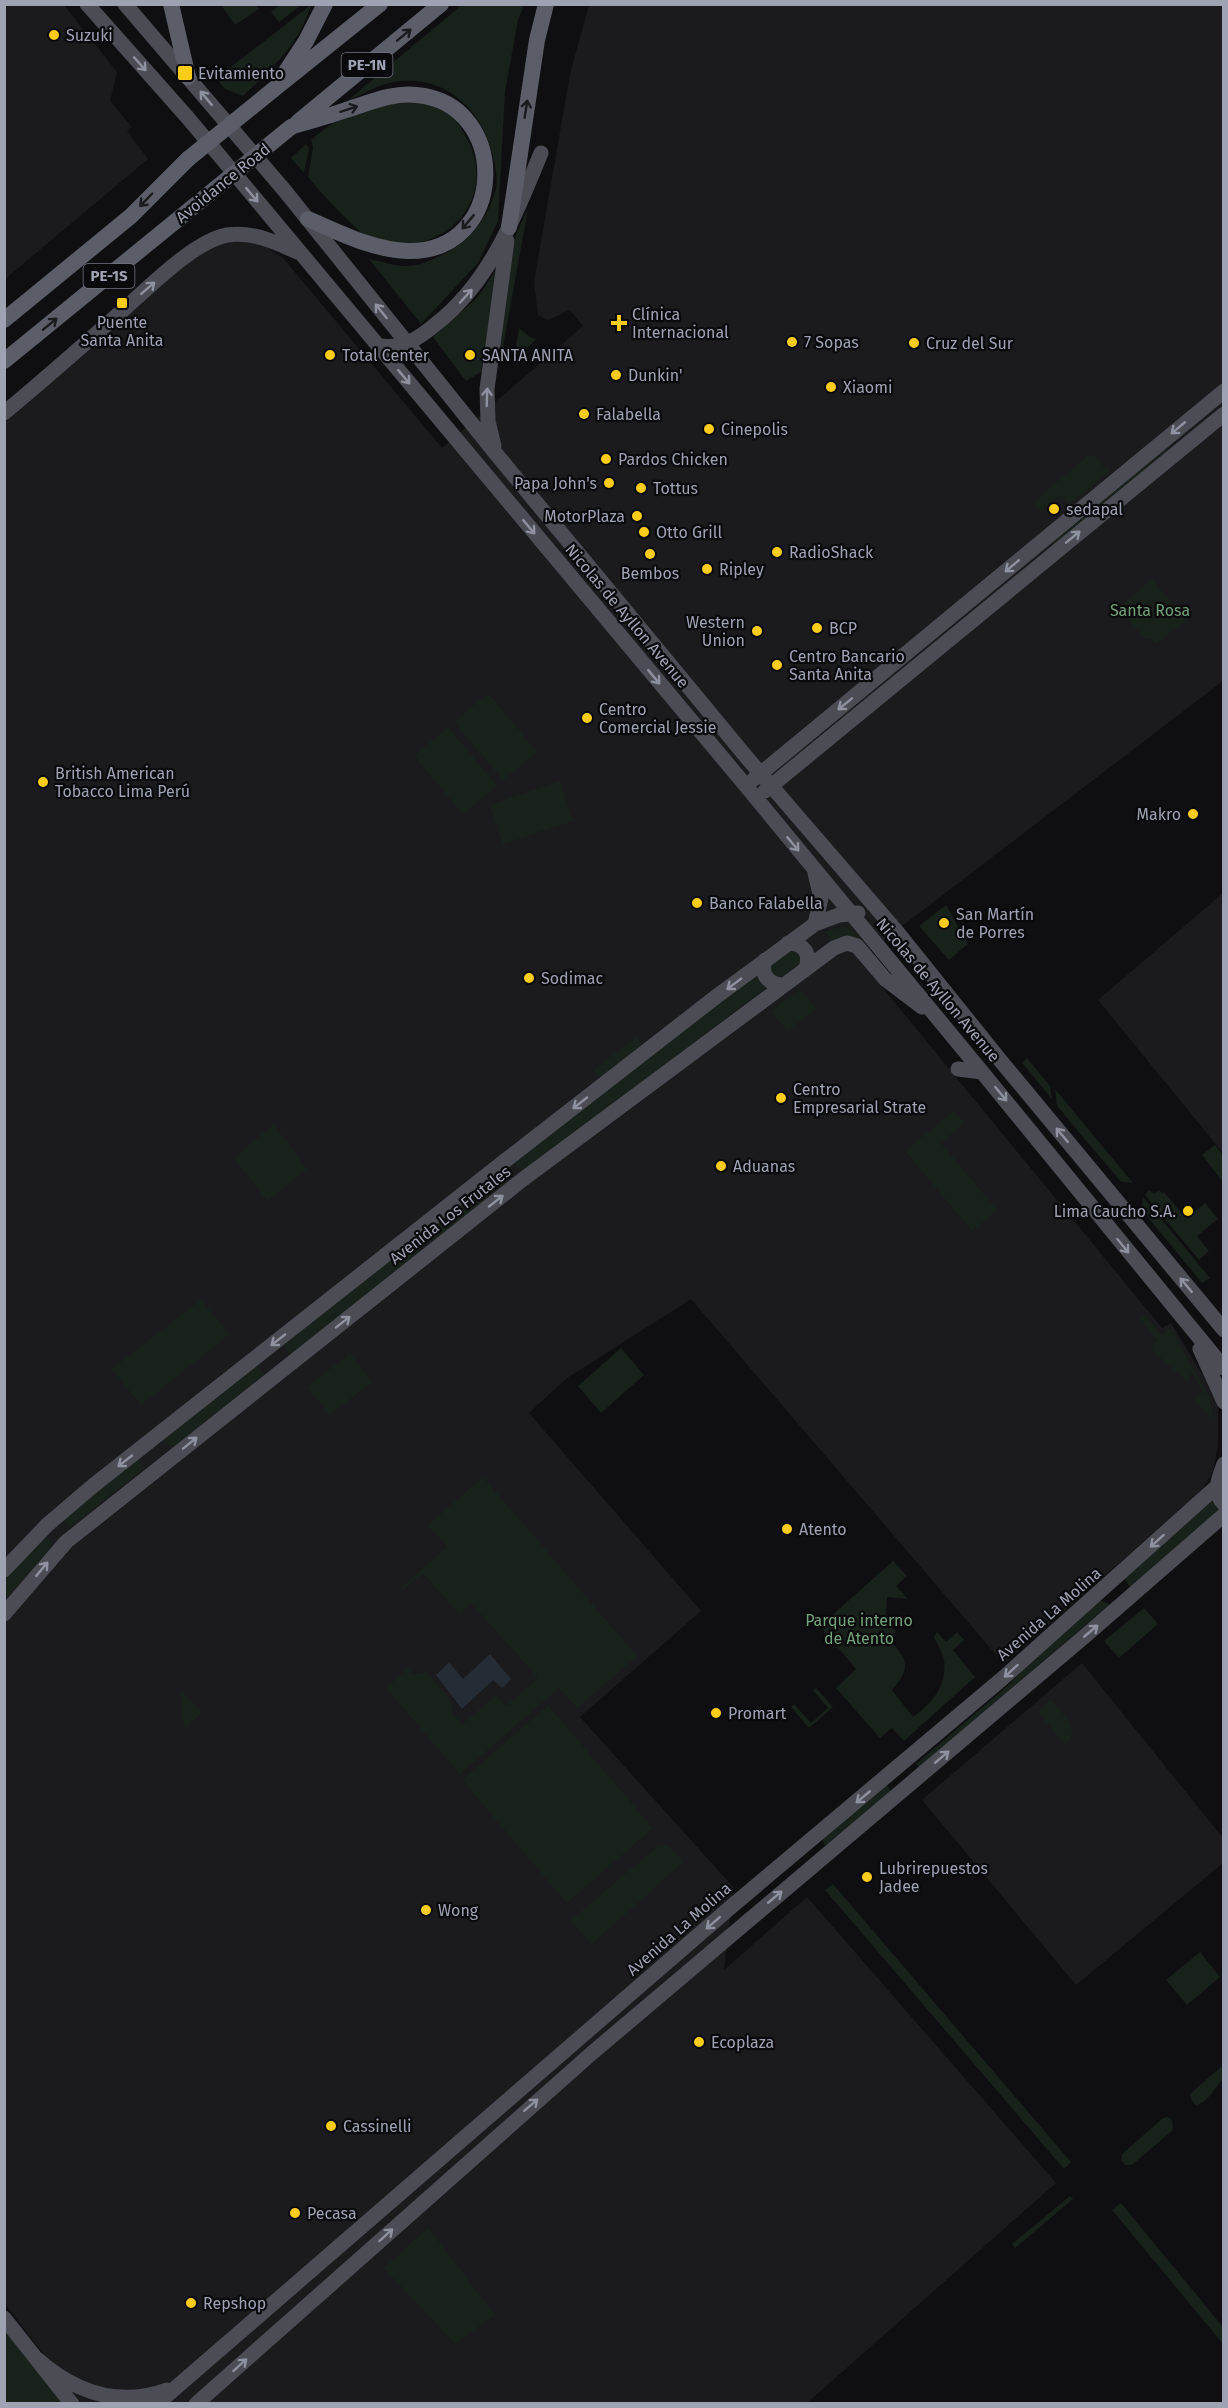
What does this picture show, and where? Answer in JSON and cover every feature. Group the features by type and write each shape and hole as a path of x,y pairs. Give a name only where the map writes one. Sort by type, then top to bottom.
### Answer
{"highway":[{"path":"171,4 188,77"},
{"path":"273,90 306,41 325,4"},
{"name":"PE-1N","path":"273,90 380,4"},
{"name":"Avoidance Road","path":"4,361 441,4"},
{"path":"509,226 534,56 546,4"},
{"name":"PE-1S","path":"4,320 131,216 188,159 273,90"},
{"path":"292,126 388,97 409,94 428,97 446,104 462,116 476,136 486,169 485,191 473,217 455,236 426,249 407,251 384,248 355,239 308,219"}],"main road":[{"name":"Nicolas de Ayllon Avenue","path":"87,4 188,118 751,792 1224,1368"},
{"name":"Nicolas de Ayllon Avenue","path":"125,4 308,219 497,454 1224,1330"},
{"path":"379,346 395,348 408,344 440,321 468,294 494,259 541,153"},
{"path":"497,454 489,427 486,399 509,226"},
{"path":"4,413 166,272 207,242 221,236 244,234 270,240 301,254"},
{"path":"766,780 942,623 1224,391"},
{"path":"751,792 929,656 1224,414"},
{"path":"1036,546 1047,558"},
{"path":"965,605 976,617"},
{"path":"942,623 953,636"},
{"path":"919,643 929,656"},
{"path":"813,867 821,898 815,924"},
{"name":"Avenida Los Frutales","path":"4,1570 47,1524 506,1160 765,960 815,924 851,913 881,914"},
{"path":"788,943 798,944 806,951 808,961 806,968"},
{"name":"Avenida Los Frutales","path":"4,1614 66,1542 522,1180 838,945 851,943 860,949 885,980 937,1017"},
{"path":"765,960 763,969 767,979 773,984 783,985"},
{"path":"958,1069 982,1072"},
{"path":"506,1160 522,1180"},
{"path":"1188,1325 1224,1402"},
{"path":"1224,1464 1217,1498 1224,1504"},
{"name":"Avenida La Molina","path":"157,2403 738,1901 900,1766 1116,1578 1221,1483"},
{"path":"1188,1512 1203,1533"},
{"path":"196,2403 476,2154 679,1978 1131,1597 1224,1515"},
{"path":"1116,1578 1131,1597"},
{"path":"900,1766 913,1782"},
{"path":"463,2139 476,2154"},
{"path":"329,2255 344,2273"},
{"path":"4,2318 72,2403"},
{"path":"36,2358 73,2387 116,2400 138,2399 160,2393 180,2383"}],"shaded area":[{"path":"4,5 64,5 117,72 110,101 132,127 127,131 148,159 5,279"},
{"path":"589,5 1223,5 1223,681 859,959 1162,1328 1171,1323 1204,1377 1218,1406 1218,1446 1213,1472 1201,1491 1004,1664 691,1299 567,1378 529,1413 701,1611 580,1717 734,1888 724,1970 807,1897 1056,2183 807,2403 81,2403 5,2304 5,411 210,245 236,240 262,244 283,258 442,448 583,326 570,310 548,320 538,315 534,282 570,74"},
{"path":"1223,893 1223,1153 1098,1000"},
{"path":"490,1654 511,1679 502,1688 493,1680 462,1709 436,1675 449,1662 463,1679"},
{"path":"1082,1663 1223,1838 1223,1863 1076,1985 922,1800"}],"green space":[{"path":"463,4 524,5 518,20 505,92 498,221 478,263 421,324 369,259 410,266 432,260 460,245 483,220 493,199 496,175 492,152 479,121 469,108 457,97 428,83 412,81 388,83 347,101"},
{"path":"221,5 256,5 259,9 235,25"},
{"path":"279,5 301,5 279,22 271,12"},
{"path":"311,5 292,43 263,76 234,72 223,73"},
{"path":"234,75 260,80 243,96 225,89 219,82"},
{"path":"413,100 444,109 460,127 475,158 476,178 473,197 464,214 450,228 433,238 413,243 371,240 363,235 325,197 308,177 313,147 311,140 346,117"},
{"path":"306,144 309,148 304,173 291,158"},
{"path":"528,209 501,358 494,364 516,234"},
{"path":"499,265 481,372 466,381 433,337 478,297"},
{"path":"519,328 530,337 537,339 514,359"},
{"path":"1165,447 1168,450 1055,544 1051,540"},
{"path":"1087,456 1095,456 1102,462 1101,464 1106,468 1108,466 1111,470 1069,505 1060,495 1040,511 1034,504 1038,498"},
{"name":"Santa Rosa","path":"1152,579 1187,620 1156,644 1149,638 1146,640 1119,608"},
{"path":"488,693 537,752 503,780 454,722"},
{"path":"448,727 497,786 463,814 414,756"},
{"path":"560,781 573,821 503,844 490,805"},
{"path":"946,905 968,944 949,960 919,926"},
{"path":"842,927 853,931 873,953 848,937 832,940 825,931"},
{"path":"789,948 799,951 801,964 782,976 774,975 768,964"},
{"path":"754,976 765,984 764,989 527,1169 517,1167 515,1161"},
{"path":"800,989 816,1009 787,1031 771,1011"},
{"path":"637,1037 641,1043 639,1050 603,1076 598,1076 593,1070"},
{"path":"1027,1058 1050,1086 1052,1099 1022,1063"},
{"path":"1055,1089 1133,1183 1121,1182 1057,1106"},
{"path":"954,1111 964,1123 941,1143 997,1210 972,1231 905,1151"},
{"path":"274,1124 307,1169 267,1201 234,1158"},
{"path":"1215,1145 1223,1155 1223,1182 1202,1155"},
{"path":"495,1176 504,1178 506,1186 434,1241 430,1240 428,1228"},
{"path":"1149,1190 1154,1194 1159,1190 1164,1192 1187,1219 1205,1203 1218,1219 1197,1236 1209,1251 1199,1260 1145,1195"},
{"path":"1143,1197 1210,1278 1202,1283 1141,1209"},
{"path":"411,1243 419,1247 420,1255 292,1354 288,1353 285,1344"},
{"path":"201,1300 230,1334 141,1405 111,1369"},
{"path":"1145,1315 1162,1335 1170,1328 1210,1398 1213,1420 1195,1401 1197,1394 1203,1392 1193,1373 1188,1382 1150,1349 1157,1340 1140,1319"},
{"path":"621,1348 644,1375 601,1413 578,1386"},
{"path":"350,1353 372,1382 330,1415 307,1387"},
{"path":"256,1364 265,1374 174,1446 169,1446 164,1438"},
{"path":"137,1459 145,1468 70,1527 61,1517"},
{"path":"483,1477 637,1656 577,1708 559,1688 460,1774 386,1688 408,1668 413,1674 427,1672 453,1704 452,1712 463,1724 496,1695 506,1706 538,1678 472,1604 459,1614 423,1573 403,1590 401,1588 447,1547 428,1525"},
{"path":"1212,1501 1220,1512 1132,1587 1129,1586 1125,1579 1126,1574"},
{"path":"46,1537 51,1541 50,1548 5,1597 5,1579 40,1539"},
{"name":"Parque interno de Atento","path":"893,1561 907,1576 896,1586 908,1599 887,1597 886,1615 903,1617 899,1620 887,1620 896,1632 888,1639 900,1653 905,1664 902,1676 892,1690 913,1717 932,1700 941,1686 944,1669 943,1657 934,1637 937,1632 946,1642 957,1632 964,1640 953,1650 975,1677 904,1741 892,1728 880,1738 836,1688 856,1669 820,1626"},
{"path":"1099,1600 1110,1604 919,1767 916,1764 1013,1681 1031,1658"},
{"path":"1144,1608 1158,1624 1119,1658 1104,1641"},
{"path":"816,1688 833,1707 809,1728 791,1707 794,1704 811,1723 828,1708 813,1690"},
{"path":"181,1691 202,1712 186,1729 182,1719"},
{"path":"1051,1700 1065,1716 1071,1728 1070,1739 1065,1745 1038,1712"},
{"path":"548,1705 653,1828 567,1903 462,1780"},
{"path":"883,1786 888,1786 891,1791 826,1845 824,1844 822,1838"},
{"path":"659,1845 669,1846 683,1862 592,1944 570,1921"},
{"path":"833,1884 1071,2162 1064,2169 825,1890"},
{"path":"1200,1952 1220,1977 1187,2005 1166,1980"},
{"path":"1223,2065 1223,2079 1209,2097 1196,2106 1190,2094"},
{"path":"1168,2117 1172,2120 1173,2130 1132,2165 1125,2165 1121,2160 1122,2154 1163,2118"},
{"path":"1070,2196 1073,2199 1015,2248 1012,2244"},
{"path":"1121,2203 1223,2327 1223,2344 1112,2210"},
{"path":"428,2227 495,2315 455,2344 384,2268"},
{"path":"5,2329 64,2403 5,2403"}],"place":[{"name":"Suzuki","path":"54,35"},
{"name":"Evitamiento","path":"185,73"},
{"name":"Puente Santa Anita","path":"122,303"},
{"name":"Clínica Internacional","path":"619,323"},
{"name":"7 Sopas","path":"792,342"},
{"name":"Cruz del Sur","path":"914,343"},
{"name":"Total Center","path":"330,355"},
{"name":"SANTA ANITA","path":"470,355"},
{"name":"Dunkin'","path":"616,375"},
{"name":"Xiaomi","path":"831,387"},
{"name":"Falabella","path":"584,414"},
{"name":"Cinepolis","path":"709,429"},
{"name":"Pardos Chicken","path":"606,459"},
{"name":"Papa John's","path":"609,483"},
{"name":"Tottus","path":"641,488"},
{"name":"sedapal","path":"1054,509"},
{"name":"MotorPlaza","path":"637,516"},
{"name":"Otto Grill","path":"644,532"},
{"name":"RadioShack","path":"777,552"},
{"name":"Bembos","path":"650,554"},
{"name":"Ripley","path":"707,569"},
{"name":"BCP","path":"817,628"},
{"name":"Western Union","path":"757,631"},
{"name":"Centro Bancario Santa Anita","path":"777,665"},
{"name":"Centro Comercial Jessie","path":"587,718"},
{"name":"British American Tobacco Lima Perú","path":"43,782"},
{"name":"Makro","path":"1193,814"},
{"name":"Banco Falabella","path":"697,903"},
{"name":"San Martín de Porres","path":"944,923"},
{"name":"Sodimac","path":"529,978"},
{"name":"Centro Empresarial Strate","path":"781,1098"},
{"name":"Aduanas","path":"721,1166"},
{"name":"Lima Caucho S.A.","path":"1188,1211"},
{"name":"Atento","path":"787,1529"},
{"name":"Promart","path":"716,1713"},
{"name":"Lubrirepuestos Jadee","path":"867,1877"},
{"name":"Wong","path":"426,1910"},
{"name":"Ecoplaza","path":"699,2042"},
{"name":"Cassinelli","path":"331,2126"},
{"name":"Pecasa","path":"295,2213"},
{"name":"Repshop","path":"191,2303"}]}
